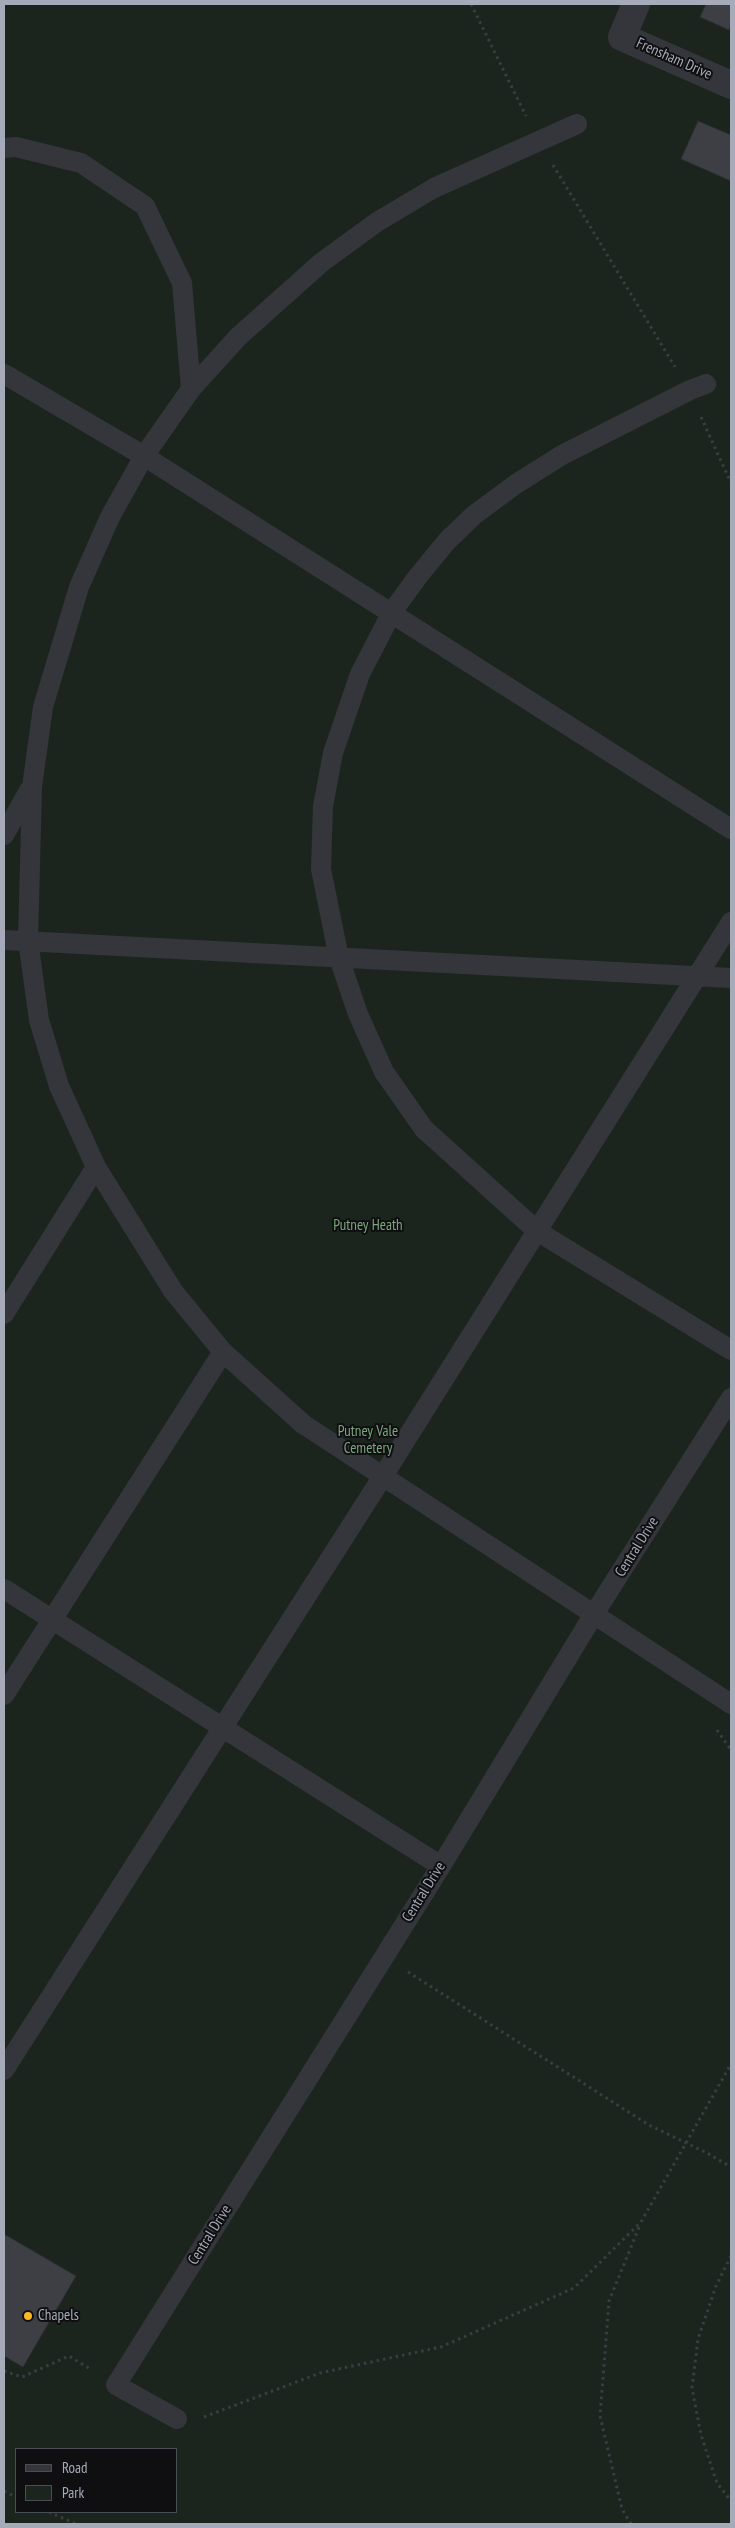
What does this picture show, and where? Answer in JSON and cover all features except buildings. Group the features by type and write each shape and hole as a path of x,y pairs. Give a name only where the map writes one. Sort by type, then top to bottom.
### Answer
{"street":[{"name":"Frensham Drive","path":"636,4 622,37 731,85"}],"lane":[{"path":"577,124 434,188 377,222 322,262 277,300 238,337 191,389 144,456 110,517 79,587 43,707 32,787 28,940 40,1020 59,1086 96,1167 173,1291 223,1352 303,1424 731,1704"},
{"path":"4,148 16,147 81,163 145,206 182,283 191,389"},
{"path":"4,374 144,456 731,829"},
{"path":"698,387 562,454 474,515 447,541 392,612 360,674 333,753 323,806 321,869 339,958 358,1014 384,1072 424,1129 537,1231 731,1350"},
{"path":"4,835 32,787"},
{"path":"4,2070 383,1476 731,922"},
{"path":"4,940 731,978"},
{"path":"4,1314 96,1167"},
{"path":"4,1695 223,1352"},
{"name":"Central Drive","path":"116,2385 441,1866 594,1614 731,1398"},
{"path":"4,1589 441,1866"},
{"path":"116,2385 186,2419"}],"path":[{"path":"472,4 538,141 698,387 731,484"},
{"path":"384,1956 649,2126 685,2142 731,2167"},
{"path":"632,2524 622,2509 600,2416 609,2301 641,2222 731,2064"},
{"path":"186,2419 320,2373 441,2347 574,2288 641,2222"},
{"path":"731,2256 716,2286 698,2339 692,2388 701,2435 717,2483 731,2501"},
{"path":"4,2371 22,2377 69,2356 116,2385"},
{"path":"50,2513 76,2524"}],"green space":[{"name":"Putney Heath","path":"4,4 731,4 731,2524 4,2524"}],"place":[{"name":"Chapels","path":"28,2316"}],"park label":[{"name":"Putney Vale Cemetery","path":"368,1440"}]}
